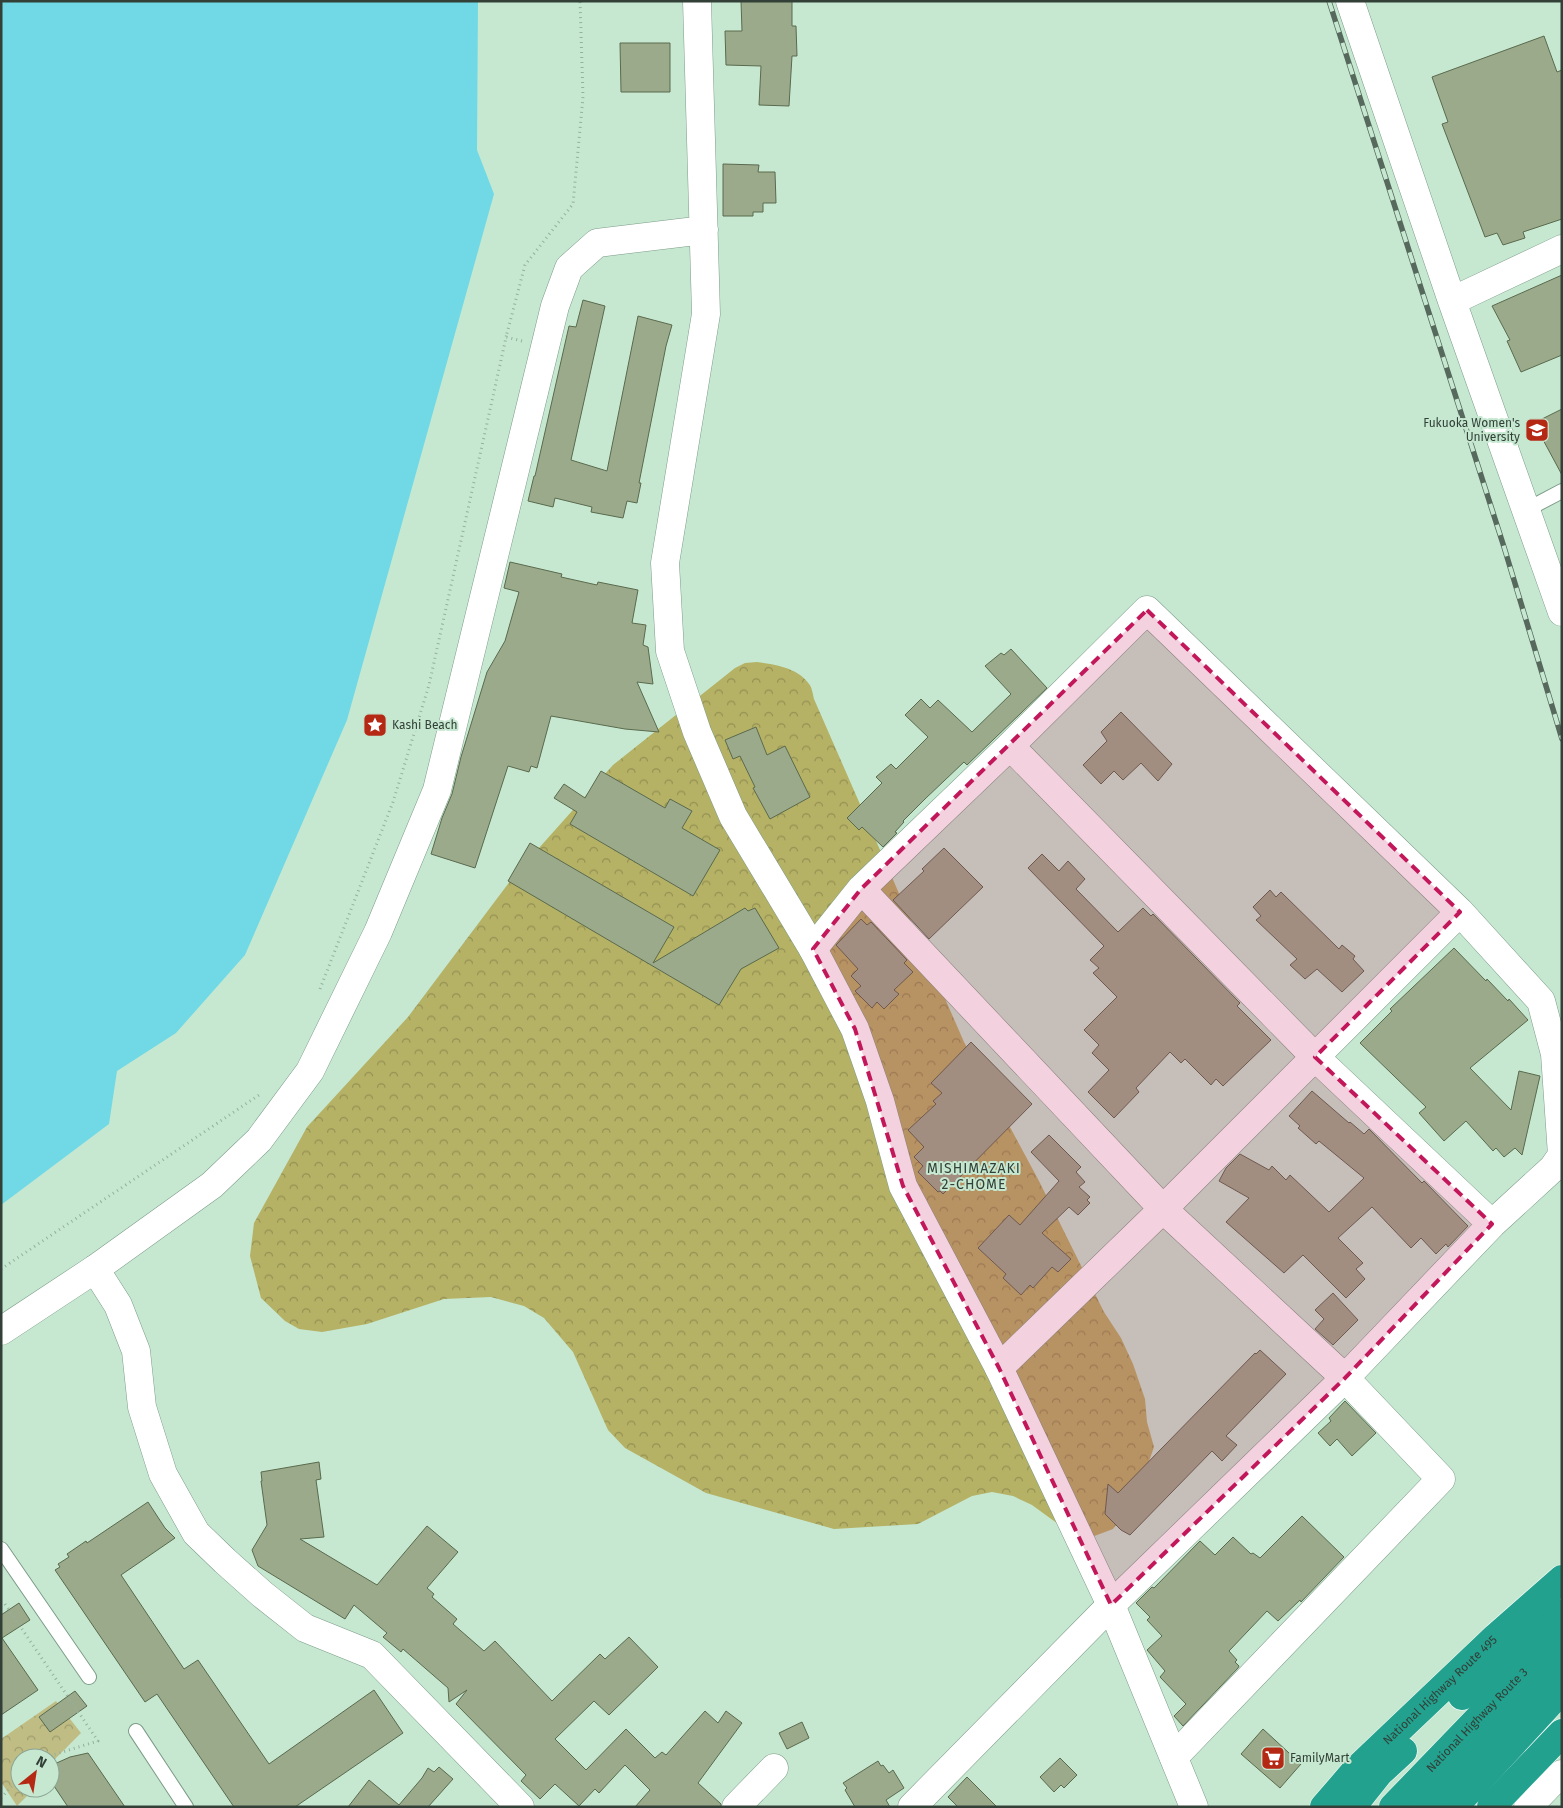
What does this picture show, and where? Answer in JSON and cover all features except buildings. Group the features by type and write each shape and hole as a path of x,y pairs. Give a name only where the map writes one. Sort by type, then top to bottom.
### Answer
{"highway":[{"name":"National Highway Route 495","path":"1324,1807 1354,1771 1496,1637 1562,1579"},
{"path":"1352,1807 1380,1773 1562,1604"},
{"name":"National Highway Route 3","path":"1393,1807 1562,1632"},
{"path":"1423,1807 1562,1660"},
{"path":"1449,1807 1525,1722 1562,1684"},
{"path":"1454,1807 1562,1690"},
{"path":"1491,1807 1557,1738"}],"street":[{"path":"697,1 706,314 665,563 670,651 696,732 733,816 813,949 855,1029 880,1102 902,1186 999,1368 1112,1605 1194,1807"},
{"path":"1350,1 1452,301 1562,612"},
{"path":"1,1331 95,1269 212,1185 259,1140 310,1071 374,940 437,790 555,306 569,268 596,243 704,230"},
{"path":"1452,301 1562,249"},
{"path":"813,949 861,889 1010,746 1147,610 1460,912 1541,1001 1556,1054 1562,1155 1554,1168 1492,1224 1345,1378 1112,1605 912,1807"},
{"path":"1010,746 1315,1058 1492,1224"},
{"path":"861,889 1163,1209 1345,1378 1442,1479 1174,1757"},
{"path":"999,1368 1163,1209 1460,912"},
{"path":"95,1269 118,1305 136,1351 142,1407 163,1474 196,1533 225,1561 304,1628 372,1655 520,1807"},
{"path":"736,1807 774,1768"},
{"path":"1528,1807 1562,1774"}],"lane":[{"path":"1526,510 1562,492"},
{"path":"1,1549 89,1677"},
{"path":"136,1731 186,1807"}],"path":[{"path":"317,996 393,802 429,685 507,333 524,265 573,204 582,97 580,1"},
{"path":"507,333 506,337 545,346"},
{"path":"1,1269 261,1094 267,1087"},
{"path":"5,1604 98,1741 60,1753"},
{"path":"1,1798 10,1788"}],"highlighted area":[{"path":"1147,610 1460,912 1315,1057 1492,1224 1345,1378 1111,1605 999,1368 903,1186 855,1029 813,949 861,889"}],"green space":[{"path":"757,662 793,671 810,685 814,699 964,1042 1039,1181 1104,1312 1121,1338 1133,1364 1145,1399 1147,1422 1154,1447 1135,1501 1113,1529 1089,1538 1076,1537 1032,1505 1013,1496 992,1492 972,1496 918,1524 834,1529 706,1493 625,1448 608,1430 573,1352 544,1318 524,1306 491,1297 444,1299 367,1324 322,1332 299,1329 285,1321 261,1298 250,1256 254,1223 307,1127 408,1017 514,876 613,765 735,668 745,663"},
{"path":"56,1701 81,1733 60,1754 60,1748 10,1748 10,1796 1,1782 1,1739"},
{"path":"12,1798 25,1798 17,1806"}],"water":[{"path":"1,1 478,1 477,150 494,194 347,720 245,955 176,1033 117,1071 109,1124 1,1205"}],"railway":[{"path":"1329,1 1504,547 1562,739"}],"place":[{"name":"Fukuoka Women's University","path":"1537,430"},
{"name":"Kashi Beach","path":"375,725"},
{"name":"FamilyMart","path":"1273,1758"}],"district":[{"name":"MISHIMAZAKI 2-CHOME","path":"974,1176"}]}
